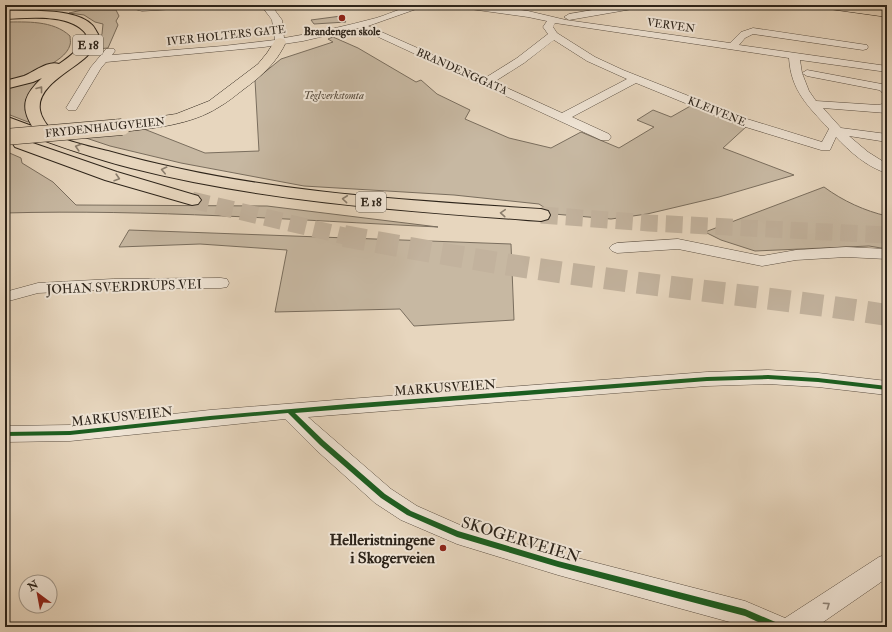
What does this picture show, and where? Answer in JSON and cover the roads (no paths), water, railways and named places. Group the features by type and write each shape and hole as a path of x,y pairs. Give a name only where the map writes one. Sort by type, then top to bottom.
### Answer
{"highway":[{"name":"E 18","path":"5,14 62,16 80,22 90,30 92,37 88,45 43,85 33,100 32,110 34,115 50,138"},
{"name":"E 18","path":"5,19 38,19 63,23 76,30 80,39 74,51 53,68 28,79 5,85"},
{"name":"E 18","path":"5,121 50,138 106,156 164,170 253,187 369,202 542,216"},
{"path":"5,137 105,174 192,200"}],"main road":[{"path":"822,5 887,14"},
{"name":"FRYDENHAUGVEIEN","path":"5,137 122,127 175,119 213,104 249,79 275,52 280,42"}],"street":[{"path":"131,5 149,8 190,5"},
{"path":"266,5 277,20 280,42"},
{"name":"IVER HOLTERS GATE","path":"103,59 207,50 304,39 361,26 419,5"},
{"name":"VERVEN","path":"463,5 528,14 553,20 887,68"},
{"path":"486,82 512,68 531,55 553,35 548,27 553,20 638,5"},
{"name":"BRANDENGGATA","path":"361,26 605,137"},
{"path":"733,46 736,41 748,32 753,31 863,46"},
{"name":"KLEIVENE","path":"553,35 604,65 743,122 824,147 826,147 832,132 837,131"},
{"path":"72,108 96,67 112,49"},
{"path":"794,55 795,72 801,89 813,104 858,152 883,166"},
{"path":"807,73 881,87 887,90 887,92"},
{"path":"562,118 638,78"},
{"path":"813,104 878,109 886,109 887,106"},
{"path":"837,131 887,138"},
{"path":"617,248 678,244 762,261 796,255 846,252 887,254"},
{"name":"JOHAN SVERDRUPS VEI","path":"5,297 38,288 114,284 221,283"},
{"name":"MARKUSVEIEN","path":"5,434 70,432 348,406 706,379 768,377 818,380 887,388"},
{"name":"SKOGERVEIEN","path":"290,412 322,443 383,496 410,513 457,534 558,564 745,613 777,627"},
{"path":"794,627 887,565"}],"tunnel":[{"path":"192,200 347,237"},
{"path":"541,215 649,223 887,235"},
{"path":"347,237 538,269 887,315"}],"place":[{"name":"Brandengen skole","path":"342,18"},
{"name":"Helleristningene i Skogerveien","path":"443,548"}],"park label":[{"name":"Teglverkstomta","path":"334,95"}]}
